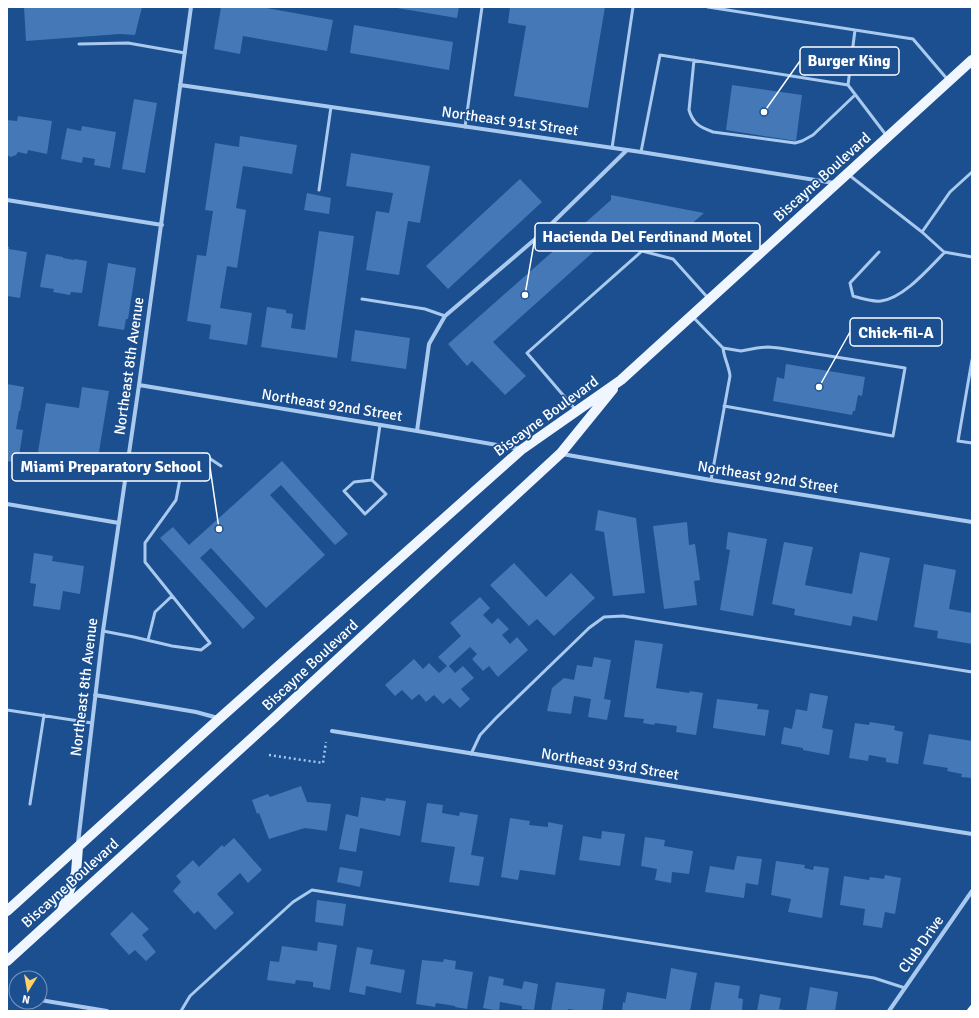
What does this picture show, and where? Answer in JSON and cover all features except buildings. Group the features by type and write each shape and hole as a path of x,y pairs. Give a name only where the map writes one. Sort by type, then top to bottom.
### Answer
{"main road":[{"name":"Biscayne Boulevard","path":"7,911 220,718 521,450 621,380 972,60"},
{"name":"Biscayne Boulevard","path":"7,961 561,453 621,380"},
{"path":"62,912 76,873 78,847"}],"street":[{"name":"Northeast 8th Avenue","path":"78,847 103,631 162,225 191,7"},
{"name":"Northeast 91st Street","path":"180,85 641,152 837,184"},
{"path":"417,431 430,344 445,316 540,235 627,150"},
{"path":"7,200 162,225"},
{"name":"Northeast 92nd Street","path":"139,385 417,431 521,450"},
{"name":"Northeast 92nd Street","path":"561,453 711,480 972,522"},
{"path":"7,504 119,523"},
{"path":"95,695 196,712 220,718"},
{"name":"Northeast 93rd Street","path":"332,731 972,834"},
{"name":"Club Drive","path":"889,1011 972,891"},
{"path":"48,1001 107,1011"}],"lane":[{"path":"465,127 482,7"},
{"path":"612,148 633,7"},
{"path":"708,7 913,40 949,81"},
{"path":"855,30 848,85 887,137"},
{"path":"79,44 128,43 185,53"},
{"path":"641,152 660,55 848,85"},
{"path":"694,60 689,110 694,122 704,129 713,132 795,143 812,135 855,95"},
{"path":"319,190 331,107"},
{"path":"922,232 950,192 972,172"},
{"path":"847,174 922,232 934,245 945,252 972,257"},
{"path":"576,411 527,353 642,251 673,258 710,299"},
{"path":"879,252 850,283 853,296 880,301 894,297 907,289 945,252"},
{"path":"362,299 424,309 445,316"},
{"path":"692,316 723,348 730,376 711,480"},
{"path":"723,348 741,351 768,347 906,368 893,436 724,406"},
{"path":"972,360 958,441 972,444"},
{"path":"372,480 380,425"},
{"path":"103,631 172,646 201,650 210,643 145,562 145,543 176,500 183,463 203,454 221,466"},
{"path":"372,480 386,494 365,514 344,491 354,482 372,480"},
{"path":"148,640 155,612 172,596"},
{"path":"471,754 480,735 496,718 589,628 604,617 624,616 972,672"},
{"path":"7,710 92,723"},
{"path":"30,804 44,715"},
{"path":"181,1011 190,996 293,902 312,890 874,978 905,988"}],"path":[{"path":"269,755 323,763 327,741 332,731"}],"railway":[{"path":"968,1011 972,1006"}],"place":[{"name":"Burger King","path":"764,112"},
{"name":"Hacienda Del Ferdinand Motel","path":"525,295"},
{"name":"Chick-fil-A","path":"819,387"},
{"name":"Miami Preparatory School","path":"219,529"}]}
